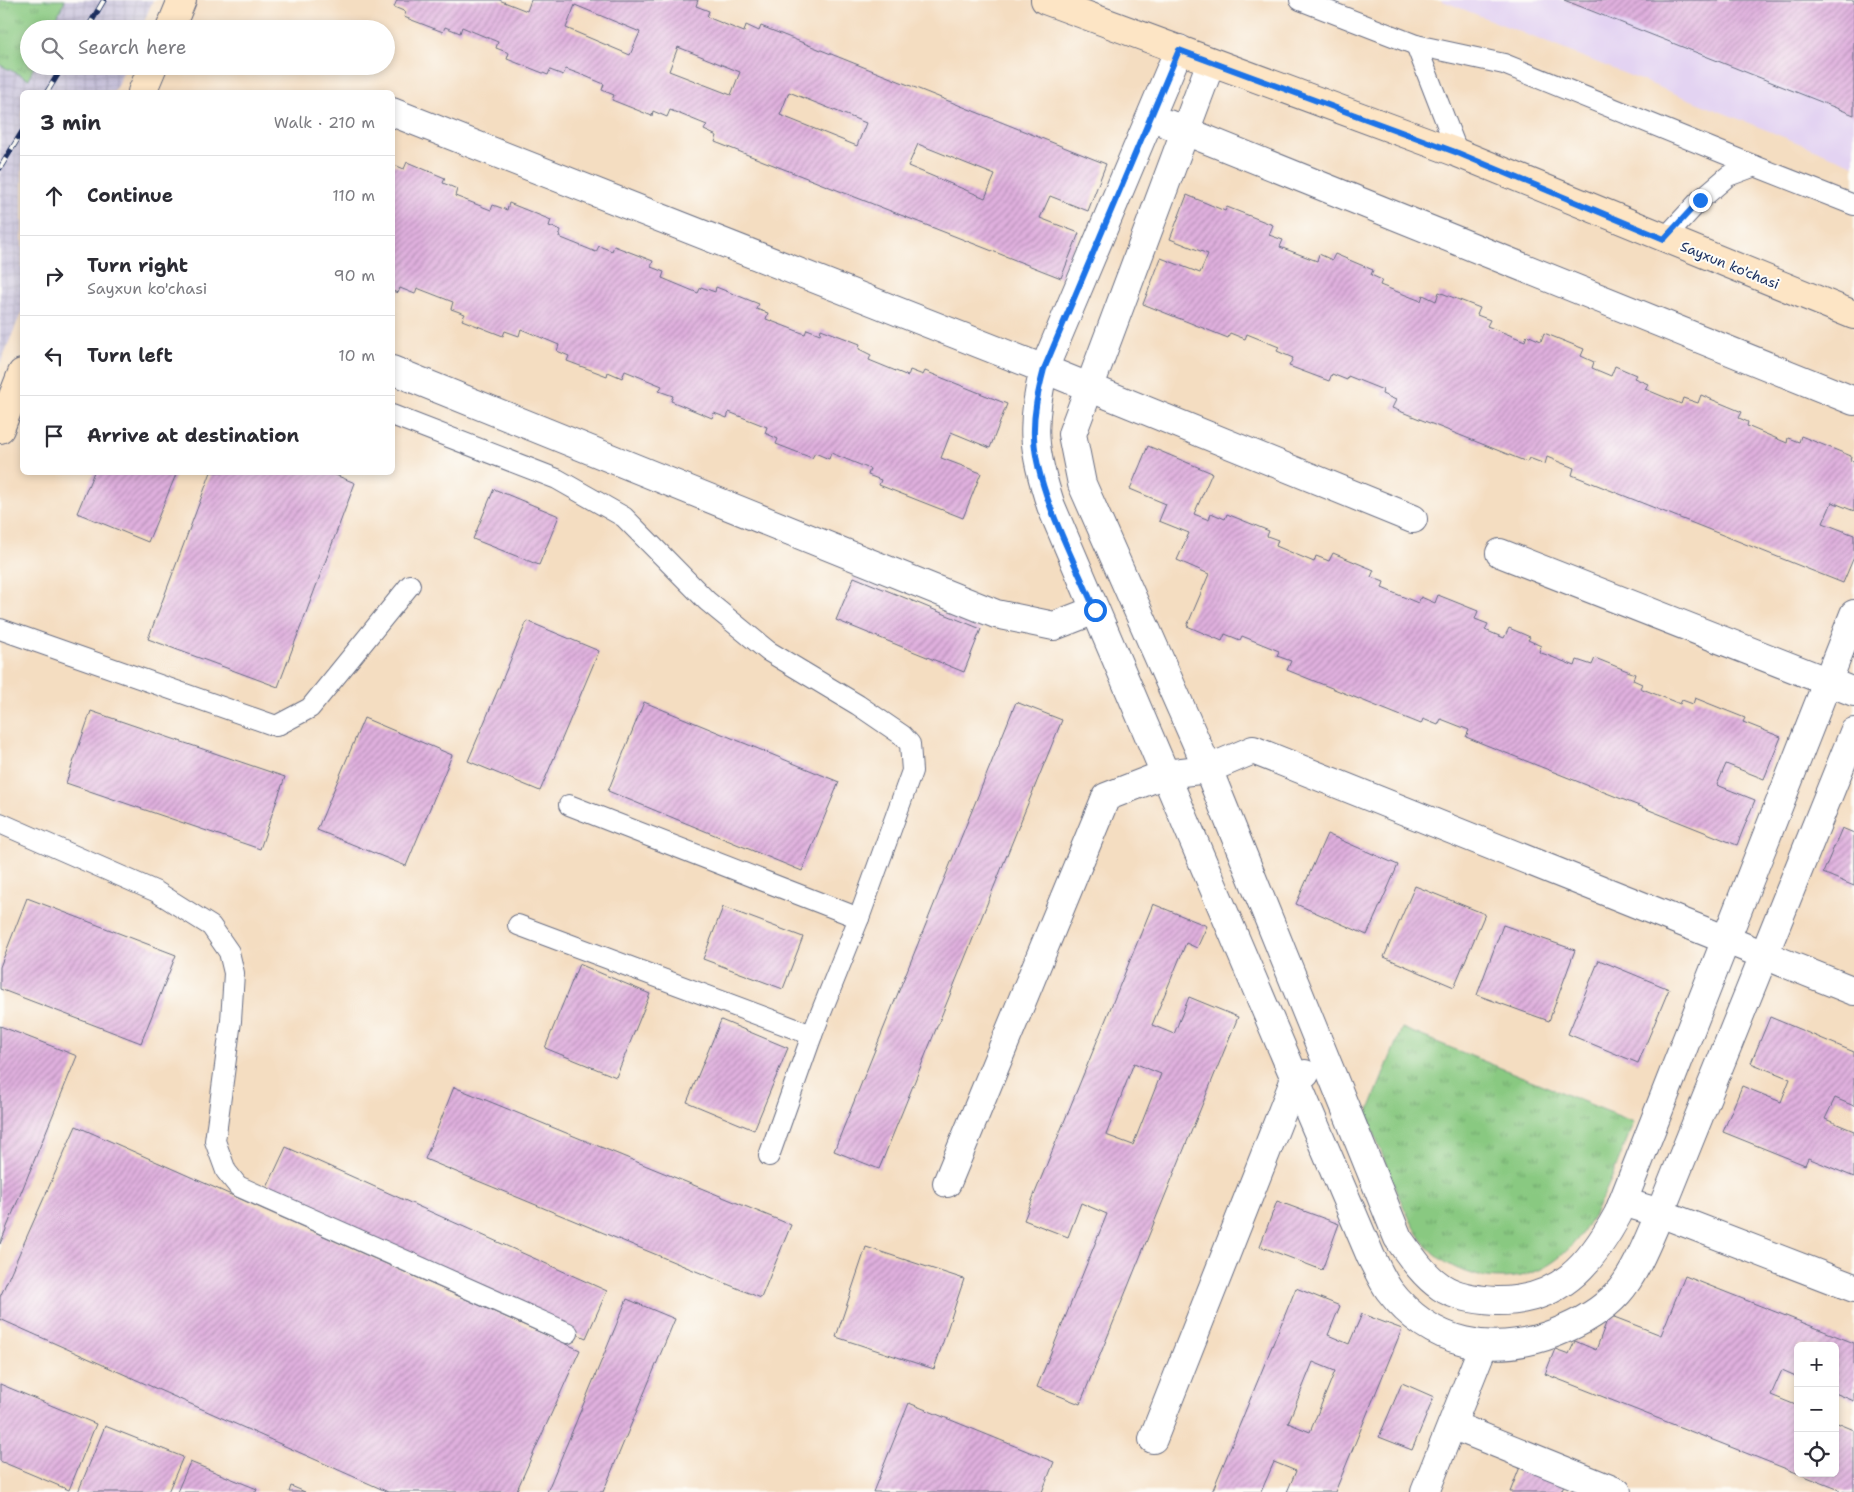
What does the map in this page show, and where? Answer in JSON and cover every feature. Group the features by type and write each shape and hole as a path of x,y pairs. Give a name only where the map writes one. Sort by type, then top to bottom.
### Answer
{"street":[{"path":"174,20 182,0"},
{"name":"Sayxun ko'chasi","path":"1045,0 1458,153 1664,239 1854,315"},
{"path":"1179,50 1044,369 1036,402 1034,438 1040,473 1051,506 1371,1257 1388,1289 1419,1320 1436,1332 1483,1346 1521,1343 1544,1337 1584,1320 1603,1308 1620,1292 1641,1254 1660,1213 1854,732"},
{"path":"1211,62 1072,434 1082,484 1208,769 1398,1238 1417,1265 1441,1287 1463,1296 1486,1301 1516,1301 1544,1294 1568,1280 1588,1261 1605,1239 1623,1202 1854,614"},
{"path":"143,90 149,75"},
{"path":"395,113 1044,369 1413,519"},
{"path":"1151,117 1854,401"},
{"path":"395,371 996,614 1054,626 1095,610"},
{"path":"0,429 20,378"},
{"path":"1500,554 1854,692"},
{"path":"947,1183 1106,797 1165,774 1208,769 1253,750 1854,991"},
{"path":"1153,1439 1295,1079 1327,1064"},
{"path":"1623,1202 1660,1213 1854,1288"},
{"path":"1425,1492 1483,1346"},
{"path":"1452,1425 1617,1492"}],"lane":[{"path":"1300,0 1416,45 1504,64 1854,205"},
{"path":"1416,45 1458,153"},
{"path":"1664,239 1700,200 1728,176 1755,166"},
{"path":"395,416 557,479 624,518 707,601 768,652 858,705 902,735 910,744 912,771 859,918 812,1035 769,1156"},
{"path":"0,629 276,726 310,708 410,585"},
{"path":"569,805 859,918"},
{"path":"0,823 157,892 211,926 228,952 234,973 231,1021 216,1141 226,1171 238,1186 568,1333"},
{"path":"518,925 812,1035"}],"shaded area":[{"path":"0,0 153,0 145,20 20,20 20,75 122,75 115,90 20,90 20,316 0,364"},
{"path":"1440,0 1854,0 1854,165"}],"green space":[{"path":"0,0 65,0 55,20 20,20 20,75 0,65"},
{"path":"21,75 31,75 29,79"},
{"path":"1402,1028 1634,1122 1612,1177 1584,1230 1566,1251 1544,1267 1518,1277 1486,1277 1470,1274 1438,1257 1417,1232 1393,1183 1367,1115"}],"building":[{"path":"397,0 499,0 527,11 531,0 698,0 696,6 709,11 707,17 744,32 746,25 759,31 761,26 1106,164 1088,211 1050,196 1040,218 1079,233 1061,278 715,142 717,136 704,130 707,125 670,110 667,117 653,111 652,116 612,100 614,95 602,90 604,84 566,69 563,75 550,70 548,75 507,59 509,53 496,48 498,42 462,27 460,33 445,27 443,32 404,17 406,12 394,7","holes":["575,5 640,32 630,55 566,28","678,47 740,72 731,95 669,71","789,92 866,123 857,146 780,115","918,144 995,175 985,198 908,166"]},
{"path":"1564,0 1854,0 1854,115"},
{"path":"407,162 445,178 443,183 457,189 455,196 491,210 493,205 507,210 509,203 551,220 549,226 561,230 559,237 596,252 599,246 612,251 614,246 653,261 651,267 664,272 662,278 698,293 701,287 715,292 716,287 759,304 756,309 768,313 766,319 805,334 807,329 820,334 821,329 860,344 859,349 871,355 869,360 908,376 910,370 923,375 925,371 1007,404 990,448 951,432 941,458 981,473 963,518 879,485 881,480 868,475 870,469 831,453 829,459 815,453 812,458 776,444 778,439 765,433 767,427 729,412 727,418 714,413 712,418 671,401 673,396 659,391 662,386 625,371 622,378 608,372 607,376 567,361 569,356 557,351 559,345 521,329 519,336 505,331 503,336 462,320 465,314 451,309 453,302 417,288 415,294 400,288 398,293 395,292 395,165 404,169"},
{"path":"1187,195 1225,211 1227,207 1273,225 1269,235 1283,240 1280,247 1317,261 1319,254 1332,260 1335,254 1373,270 1371,275 1382,280 1380,285 1421,301 1423,295 1436,301 1439,292 1480,308 1477,315 1490,320 1487,326 1525,341 1527,335 1541,341 1544,333 1584,349 1581,356 1594,362 1592,368 1611,376 1615,366 1636,375 1634,378 1648,384 1645,389 1681,404 1683,398 1698,403 1701,395 1742,412 1739,418 1748,422 1747,426 1787,443 1788,438 1799,442 1801,436 1851,456 1850,460 1854,461 1854,511 1832,502 1823,523 1854,535 1854,557 1843,583 1572,475 1574,468 1547,457 1545,464 1529,458 1527,462 1392,408 1396,400 1382,394 1383,390 1348,376 1347,380 1332,374 1329,381 1289,366 1293,358 1277,351 1279,347 1247,334 1245,339 1230,333 1228,338 1143,304 1161,258 1200,273 1208,254 1170,239"},
{"path":"1148,446 1212,473 1194,514 1209,520 1211,513 1225,519 1227,514 1269,531 1267,536 1278,540 1276,546 1314,562 1316,556 1329,561 1333,553 1374,570 1371,577 1384,582 1382,588 1418,603 1421,597 1435,603 1438,595 1478,611 1475,619 1488,624 1485,630 1504,638 1509,628 1530,637 1528,640 1541,646 1539,652 1575,666 1577,660 1592,665 1595,658 1635,674 1633,680 1642,684 1640,688 1680,704 1682,700 1693,704 1695,698 1745,718 1743,722 1781,737 1764,779 1726,764 1717,785 1755,800 1737,845 1466,737 1469,730 1441,719 1438,725 1423,719 1421,724 1287,670 1291,661 1277,656 1279,651 1242,636 1240,640 1225,634 1222,641 1187,626 1209,574 1177,560 1189,533 1159,521 1166,504 1130,489"},
{"path":"93,475 176,475 148,542 77,513"},
{"path":"210,475 335,475 355,483 278,687 148,639"},
{"path":"494,489 559,516 539,565 473,539"},
{"path":"854,577 981,629 964,672 836,620"},
{"path":"527,621 599,651 540,791 468,761"},
{"path":"644,702 839,782 802,871 608,791"},
{"path":"1016,702 1062,720 879,1169 834,1151"},
{"path":"91,711 285,777 260,849 66,783"},
{"path":"364,718 452,755 406,866 317,830"},
{"path":"1842,828 1854,833 1854,886 1823,873"},
{"path":"1327,834 1398,865 1367,935 1296,904"},
{"path":"1415,886 1485,914 1454,987 1384,957"},
{"path":"27,898 176,955 141,1043 0,989 0,967"},
{"path":"1153,904 1207,926 1197,948 1186,943 1152,1025 1174,1034 1189,997 1238,1017 1080,1404 1037,1387 1107,1214 1081,1203 1068,1237 1024,1220","holes":["1134,1063 1161,1074 1133,1145 1106,1135"]},
{"path":"723,907 803,937 783,989 703,959"},
{"path":"1503,925 1575,950 1549,1021 1477,995"},
{"path":"1599,960 1669,989 1638,1063 1568,1034"},
{"path":"579,964 650,994 616,1077 545,1048"},
{"path":"1770,1017 1854,1052 1854,1106 1835,1098 1825,1119 1854,1131 1854,1177 1808,1158 1805,1165 1723,1132 1742,1086 1781,1102 1790,1079 1751,1063"},
{"path":"721,1020 788,1048 754,1130 687,1102"},
{"path":"0,1026 77,1056 0,1244"},
{"path":"454,1087 791,1225 761,1298 425,1159"},
{"path":"76,1126 580,1350 516,1492 388,1492 0,1319 0,1297"},
{"path":"286,1147 607,1291 586,1338 264,1194"},
{"path":"1277,1201 1339,1224 1322,1270 1260,1246"},
{"path":"866,1247 964,1279 934,1369 836,1337"},
{"path":"1685,1276 1854,1343 1854,1401 1839,1395 1839,1342 1794,1342 1794,1375 1782,1370 1771,1395 1794,1404 1794,1472 1545,1374 1555,1349 1569,1354 1575,1341 1596,1350 1609,1315 1661,1335"},
{"path":"1296,1288 1340,1306 1328,1335 1349,1344 1362,1314 1402,1329 1335,1492 1287,1492 1296,1471 1274,1462 1261,1492 1212,1492","holes":["1313,1362 1335,1371 1310,1432 1288,1423"]},
{"path":"627,1299 675,1319 603,1492 547,1492"},
{"path":"1402,1383 1434,1397 1412,1450 1379,1437"},
{"path":"0,1384 96,1424 69,1490 0,1461"},
{"path":"909,1403 1054,1462 1042,1492 873,1492"},
{"path":"1839,1424 1854,1430 1854,1492 1845,1492 1807,1477 1839,1477"},
{"path":"105,1426 183,1457 168,1492 78,1492"},
{"path":"190,1462 257,1489 256,1492 177,1492"},
{"path":"1522,1462 1566,1480 1561,1492 1510,1492"},
{"path":"291,1486 305,1492 289,1492"}],"railway":[{"path":"92,20 104,0"},
{"path":"48,90 57,75"},
{"path":"0,168 20,135"}],"route":[{"path":"1095,610 1051,506 1040,473 1034,438 1036,402 1044,369 1179,50 1458,153 1664,239 1700,200"}]}
